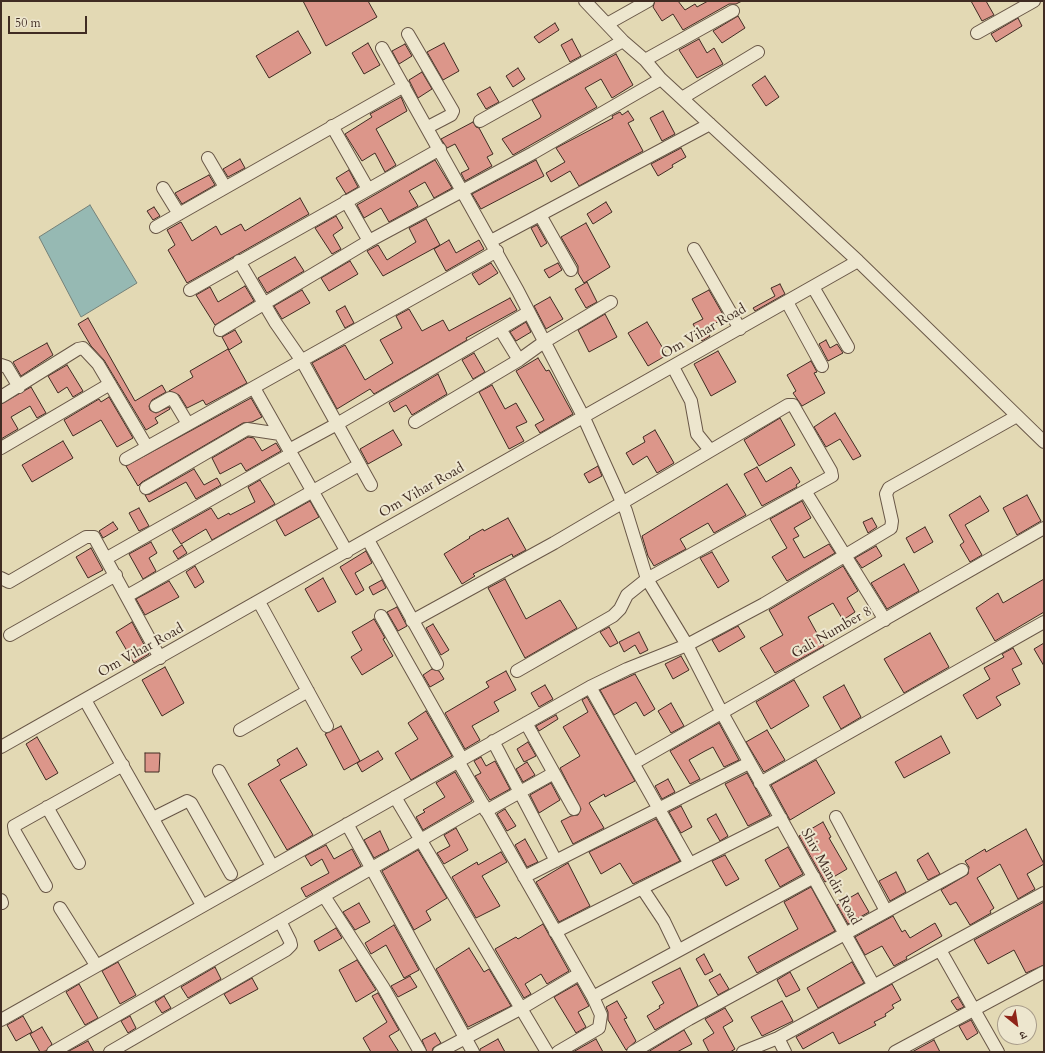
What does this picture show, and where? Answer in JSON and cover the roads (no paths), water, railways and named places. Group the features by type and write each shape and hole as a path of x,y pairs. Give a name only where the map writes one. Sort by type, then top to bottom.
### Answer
{"street":[{"path":"585,1 645,60 661,79 858,261 1044,442"},
{"path":"607,24 648,1"},
{"path":"977,33 1034,1"},
{"path":"645,60 733,11"},
{"path":"408,34 453,111 451,115 428,127"},
{"path":"480,121 623,40"},
{"name":"Shiv Mandir Road","path":"382,48 428,127 461,191 494,246 584,418 623,502 647,579 687,645 760,783 874,986"},
{"path":"682,98 758,52"},
{"path":"220,330 369,241 533,152 661,79"},
{"path":"156,227 404,86"},
{"path":"126,459 302,361 494,246 540,215 710,124"},
{"path":"332,126 368,189"},
{"path":"190,290 440,149"},
{"path":"208,158 225,187"},
{"path":"163,188 179,214"},
{"path":"346,201 369,241"},
{"path":"540,215 571,270"},
{"path":"694,249 740,328"},
{"path":"239,261 264,303 302,361 371,485"},
{"name":"Om Vihar Road","path":"1,747 347,552 481,474 584,418 858,261"},
{"path":"813,287 848,347"},
{"path":"415,422 519,360 544,342 611,302"},
{"path":"787,302 822,366"},
{"path":"107,558 529,312"},
{"path":"500,329 519,360"},
{"path":"1,397 78,349 83,348 98,364 147,447"},
{"path":"1,365 7,367 19,387"},
{"path":"673,367 691,401 697,434 710,450"},
{"path":"1,448 110,384"},
{"path":"254,388 347,552"},
{"path":"156,406 170,398 173,399 188,424"},
{"path":"412,621 554,543 790,404 795,407 832,474 830,478 804,490 647,579 627,595 620,609 613,616 517,671"},
{"path":"1,1020 590,687 627,669 687,645 764,604 845,556 891,528 892,521 886,494 889,488 1017,416"},
{"path":"146,488 247,430 280,434"},
{"path":"127,596 360,465"},
{"path":"804,490 885,620"},
{"name":"Gali Number 8","path":"634,763 1044,528"},
{"path":"1,578 9,582 89,536 94,537 98,540 160,658"},
{"path":"368,540 437,664"},
{"path":"10,635 116,575"},
{"path":"259,602 327,726"},
{"path":"381,616 485,808 593,997 600,1015 599,1028 558,1052"},
{"path":"760,783 1044,622"},
{"path":"590,687 690,864"},
{"path":"240,730 308,691"},
{"path":"85,700 202,905"},
{"path":"526,723 574,809"},
{"path":"493,741 556,861"},
{"path":"524,877 750,763"},
{"path":"46,886 14,829 18,823 123,765"},
{"path":"220,771 272,866"},
{"path":"52,1052 422,840 520,792 554,773"},
{"path":"395,797 422,840 546,1052"},
{"path":"152,818 183,802 187,801 191,803 231,874"},
{"path":"47,807 78,863"},
{"path":"836,817 886,911"},
{"path":"555,932 781,818"},
{"path":"347,824 473,1052"},
{"path":"633,1052 962,870"},
{"path":"593,997 814,877"},
{"path":"642,888 664,921 678,950"},
{"path":"743,1052 778,1038 1044,893"},
{"path":"324,896 383,987 420,1052"},
{"path":"60,908 96,965"},
{"path":"110,1052 286,950 291,945 280,921"},
{"path":"940,950 998,1052"},
{"path":"895,1052 1044,972"},
{"path":"439,1052 520,1009 579,974"},
{"path":"778,1038 785,1052"}],"water":[{"path":"90,205 137,283 81,317 39,237"}]}
